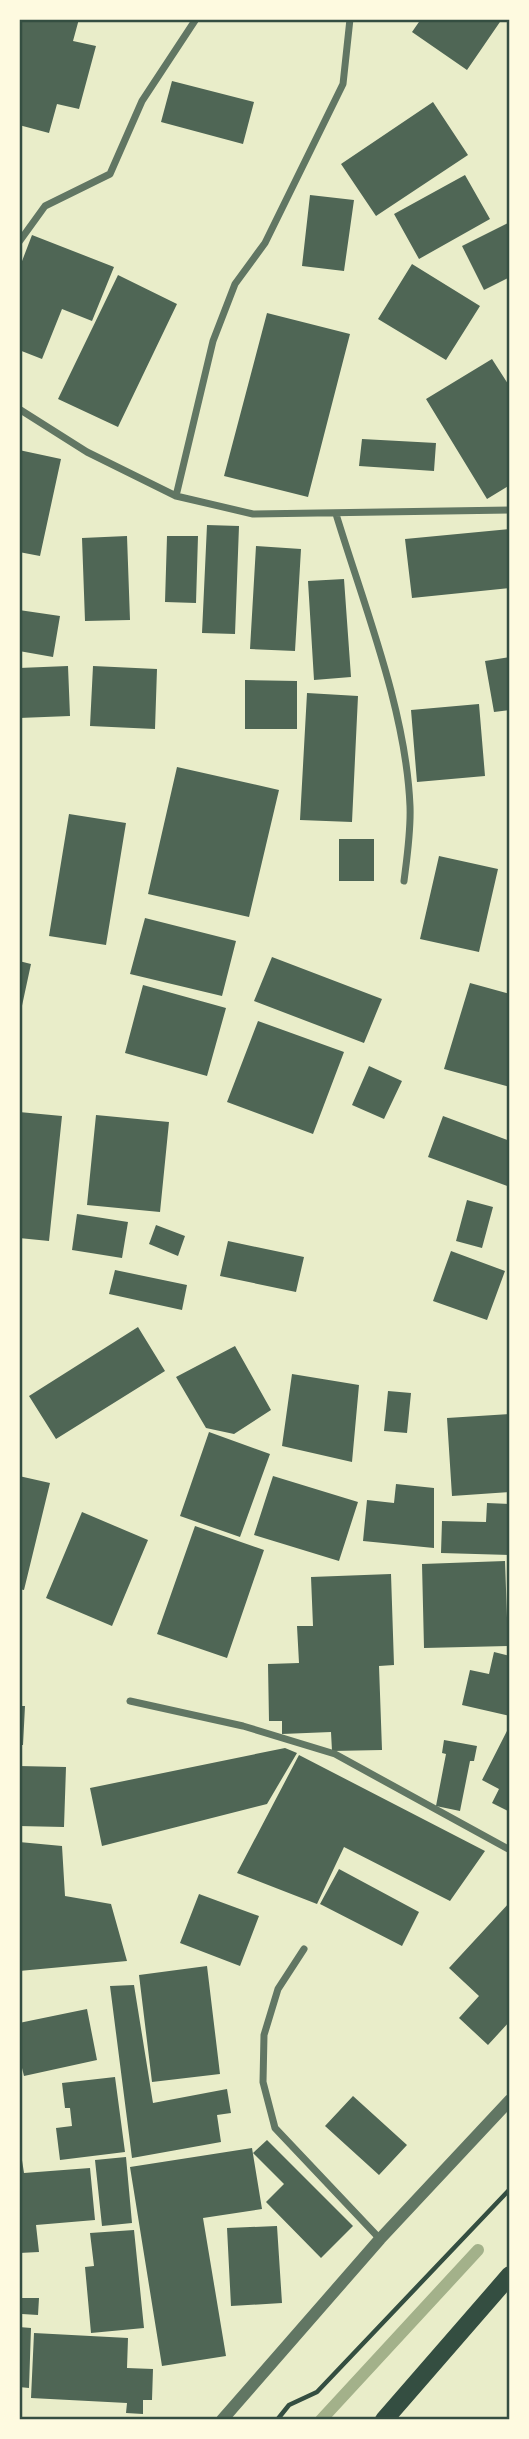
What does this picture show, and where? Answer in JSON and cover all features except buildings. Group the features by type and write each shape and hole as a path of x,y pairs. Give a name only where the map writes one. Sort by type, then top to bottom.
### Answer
{"main road":[{"path":"384,2420 510,2275"}],"street":[{"path":"19,242 45,206 110,174 142,101 196,19"},
{"path":"176,496 213,341 235,284 265,243 343,84 350,19"},
{"path":"19,409 87,452 176,496 253,514 510,510"},
{"path":"336,514 390,694 404,751 410,807 404,881"},
{"path":"130,1701 243,1726 335,1754 510,1850"},
{"path":"304,1949 278,1989 264,2035 263,2082 275,2128 380,2239"},
{"path":"222,2420 380,2239 510,2099"}],"path":[{"path":"277,2420 289,2405 317,2392 510,2189"}],"waterway":[{"path":"321,2420 478,2250"}]}
